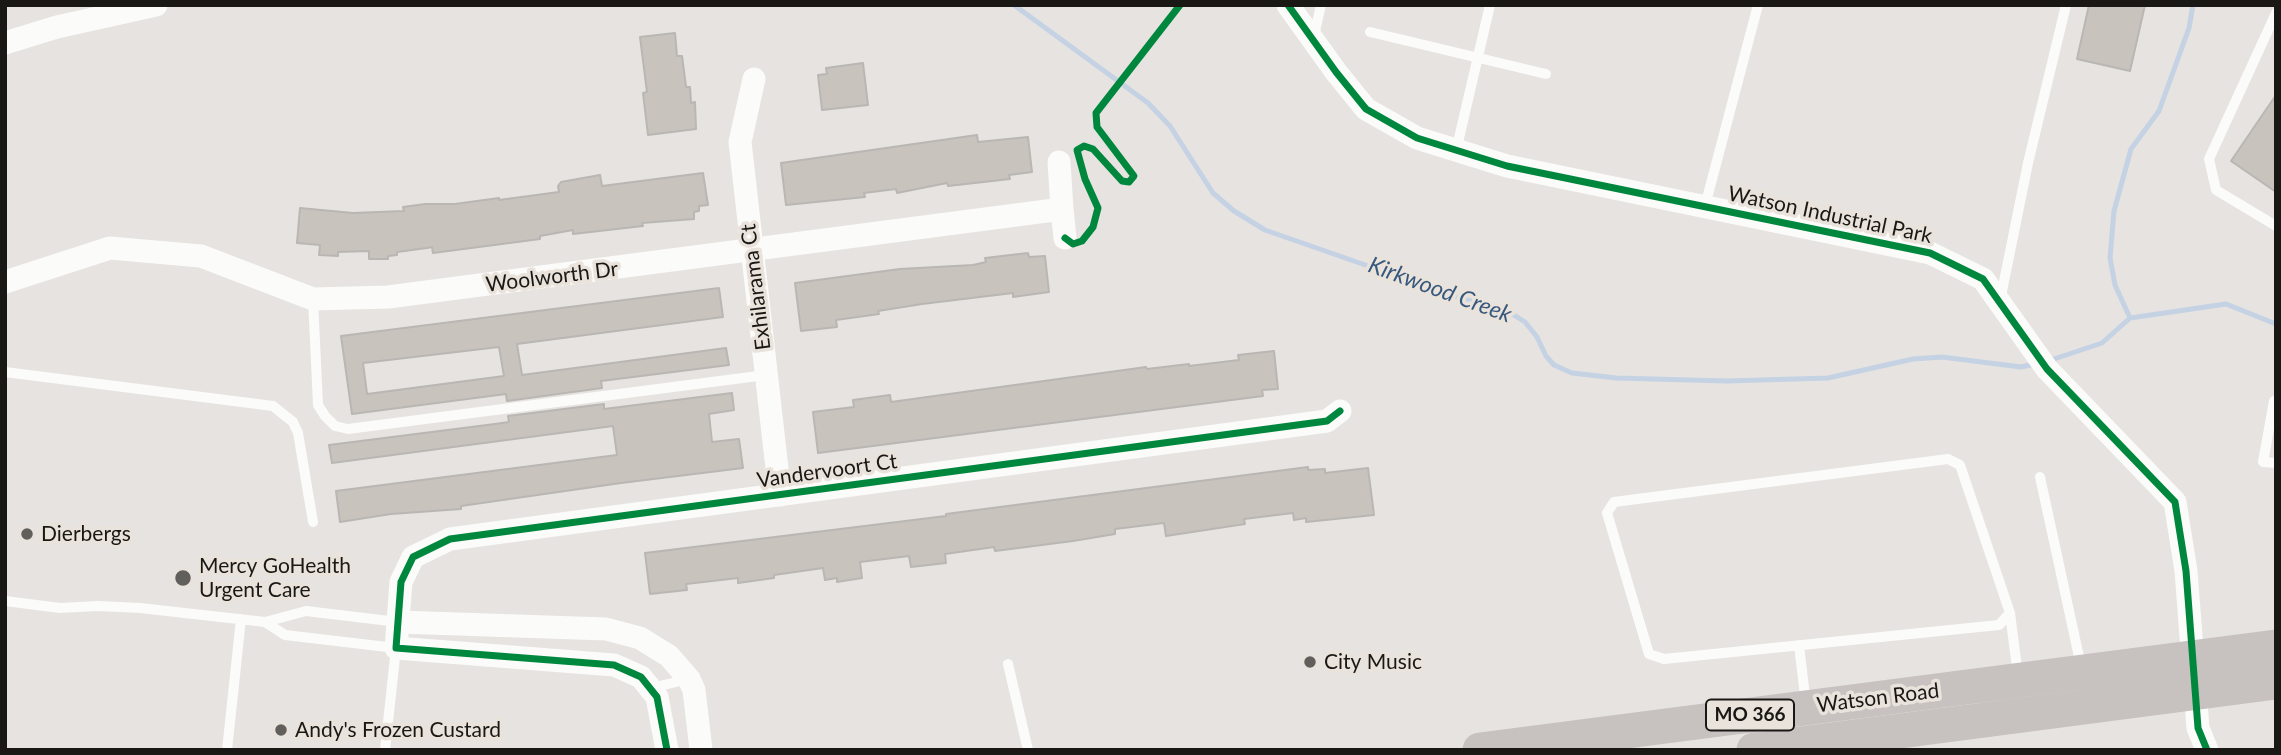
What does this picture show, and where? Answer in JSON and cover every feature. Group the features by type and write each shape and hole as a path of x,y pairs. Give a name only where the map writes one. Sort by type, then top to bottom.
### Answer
{"main road":[{"name":"Watson Road","path":"1480,750 1592,742 1807,707 2276,647"},
{"name":"Watson Road","path":"1754,750 1827,745 2276,682"}],"street":[{"path":"5,43 57,27 156,5"},
{"name":"Watson Industrial Park","path":"1288,5 1366,109 1416,138 1507,166 1930,253 1983,279 2041,360 2175,502 2186,571 2198,728 2207,750"},
{"name":"Exhilarama Ct","path":"754,79 740,142 780,495"},
{"path":"1059,162 1065,238"},
{"name":"Woolworth Dr","path":"5,282 110,247 201,256 313,299 388,298 1062,209"},
{"name":"Vandervoort Ct","path":"396,648 401,582 413,557 450,539 1327,421 1340,411"},
{"path":"398,622 606,629 640,638 669,656 689,679 694,690 701,750"},
{"path":"396,648 614,665 641,677 657,697 667,750"}],"lane":[{"path":"1313,39 1321,5"},
{"path":"1705,206 1758,5"},
{"path":"2000,304 2028,163 2066,5"},
{"path":"1455,151 1490,6"},
{"path":"2276,13 2209,159 2216,190 2276,226"},
{"path":"1370,32 1546,74"},
{"path":"313,299 318,405 324,416 335,426 348,429 766,374"},
{"path":"5,372 274,406 293,422 298,433 313,522"},
{"path":"2276,402 2274,401 2263,462 2276,463"},
{"path":"2010,613 1999,625 1664,659 1649,654 1607,513 1614,502 1948,459 1960,464 2010,613 2019,680"},
{"path":"2040,477 2082,672"},
{"path":"5,601 60,608 140,608 265,622 306,611 398,622"},
{"path":"226,750 241,620"},
{"path":"265,622 285,635 396,648 385,750"},
{"path":"1799,645 1807,707"},
{"path":"1008,664 1028,750"},
{"path":"650,688 689,679"}],"building":[{"path":"2089,5 2145,5 2130,71 2077,59"},
{"path":"675,33 677,56 682,56 686,87 690,87 691,103 695,102 696,129 648,135 643,93 647,92 640,37"},
{"path":"863,63 868,105 822,110 818,75 827,74 826,68"},
{"path":"2276,95 2276,192 2231,161"},
{"path":"977,135 978,142 1028,137 1032,172 1009,175 1010,179 948,186 947,183 897,193 896,189 864,193 865,197 786,205 781,163"},
{"path":"703,173 708,205 699,206 699,211 694,212 694,219 642,223 643,226 573,234 573,230 540,236 540,239 433,253 432,247 397,252 397,255 388,256 388,259 369,259 369,251 338,252 338,256 319,255 320,245 297,243 300,208 353,213 404,211 403,207 425,204 455,204 559,192 558,186 561,182 600,175 602,186"},
{"path":"1028,253 1029,257 1045,256 1049,292 1013,297 1013,293 922,304 836,320 837,327 801,331 795,283 900,269 973,265 986,262 985,258"},
{"path":"719,288 723,317 517,344 522,375 726,348 729,365 601,381 602,388 507,401 506,394 352,414 341,336","holes":["499,347 504,376 367,394 363,363"]},
{"path":"1274,351 1278,389 1262,390 1263,396 818,453 813,412 854,407 853,400 890,395 891,402 1146,367 1189,366 1239,360 1238,355"},
{"path":"732,393 734,410 709,414 712,442 739,439 743,468 461,506 461,509 391,514 340,522 336,491 617,455 613,426 332,463 329,445 509,422 508,416 604,404 604,409"},
{"path":"1308,467 1308,470 1325,469 1325,473 1368,468 1374,515 1306,522 1306,518 1294,520 1293,513 1244,519 1245,524 1166,536 1164,523 1115,529 1115,534 1073,541 945,554 946,563 911,567 909,556 860,562 862,578 837,582 837,578 825,580 823,568 738,583 738,578 686,584 687,590 650,594 645,553"}],"waterway":[{"name":"Kirkwood Creek","path":"1014,5 1148,103 1170,126 1213,193 1234,211 1265,230 1460,298 1506,310 1525,322 1554,365 1572,373 1616,378 1727,381 1828,378 1913,359 1942,357 2021,367 2035,364"},
{"path":"2193,5 2189,28 2159,111 2131,149 2114,211 2110,258 2115,285 2130,318 2226,304 2276,324"},
{"name":"Kirkwood Creek","path":"2048,361 2102,343 2130,318"}],"cycle path":[{"path":"1065,238 1073,244 1082,241 1093,227 1098,208 1085,179 1077,150 1084,146 1093,149 1122,181 1129,182 1134,176 1097,127 1096,113 1180,5"},
{"path":"1288,5 1366,109 1417,138 1507,166 1930,253 1983,279 2047,369 2175,502 2186,571 2198,728 2207,750"},
{"path":"667,750 657,697 641,677 614,665 396,648 401,582 413,557 450,539 1327,421 1340,411"}],"place":[{"name":"Dierbergs","path":"27,534"},
{"name":"Mercy GoHealth Urgent Care","path":"183,578"},
{"name":"City Music","path":"1310,662"},
{"name":"Andy's Frozen Custard","path":"281,730"}]}
